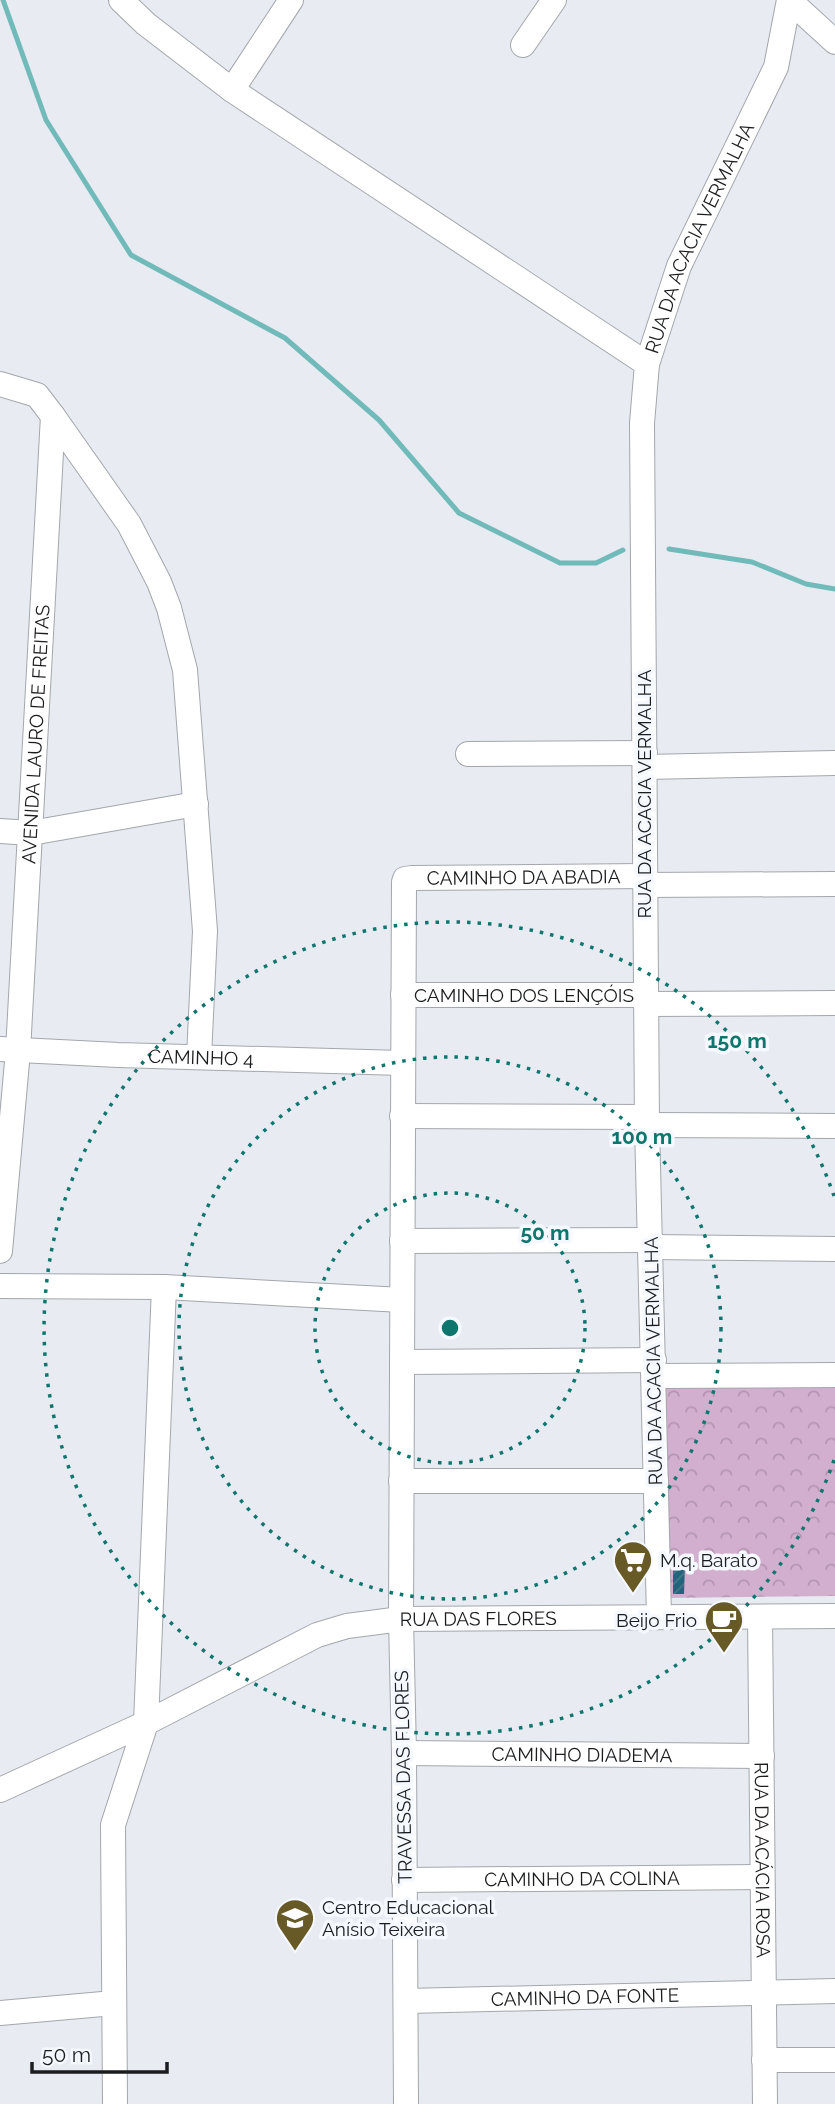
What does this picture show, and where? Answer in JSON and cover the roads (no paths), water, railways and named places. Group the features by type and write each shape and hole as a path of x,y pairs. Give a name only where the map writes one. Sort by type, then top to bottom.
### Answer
{"street":[{"path":"121,0 146,24 232,90 647,364"},
{"path":"232,90 291,0"},
{"path":"523,45 554,0"},
{"path":"789,0 835,42"},
{"name":"RUA DA ACACIA VERMALHA","path":"659,1617 645,1000 642,423 647,364 688,243 776,67 789,0"},
{"path":"0,384 37,396 53,416 129,524 159,582 169,608 185,670 205,932 199,1056"},
{"name":"AVENIDA LAURO DE FREITAS","path":"0,1251 9,1050 31,833 53,416"},
{"path":"468,754 835,763"},
{"path":"0,831 31,833 196,804"},
{"name":"CAMINHO DA ABADIA","path":"405,880 835,884"},
{"name":"TRAVESSA DAS FLORES","path":"405,880 402,995 401,1619 406,2104"},
{"name":"CAMINHO DOS LENÇÓIS","path":"402,995 835,1003"},
{"name":"CAMINHO 4","path":"9,1050 402,1063"},
{"path":"402,1116 835,1126"},
{"path":"402,1241 835,1248"},
{"path":"0,1286 164,1287 402,1300"},
{"path":"116,2104 113,1825 146,1723 164,1287"},
{"path":"402,1362 835,1375"},
{"path":"401,1481 656,1481"},
{"name":"RUA DA ACÁCIA ROSA","path":"760,1616 765,2104"},
{"name":"RUA DAS FLORES","path":"0,1790 146,1723 317,1635 347,1626 401,1619 835,1616"},
{"name":"CAMINHO DIADEMA","path":"404,1753 762,1756"},
{"name":"CAMINHO DA COLINA","path":"404,1880 762,1877"},
{"name":"CAMINHO DA FONTE","path":"407,2001 835,1991"},
{"path":"0,2012 114,2003"},
{"path":"764,2060 835,2060"}],"waterway":[{"path":"3,0 46,120 131,255 285,338 379,420 459,513 560,563 596,563 623,550"},
{"path":"669,549 752,562 806,584 835,589"}],"place":[{"name":"M.q. Barato","path":"633,1594"},
{"name":"Beijo Frio","path":"724,1654"},
{"name":"Centro Educacional Anísio Teixeira","path":"295,1952"}]}
